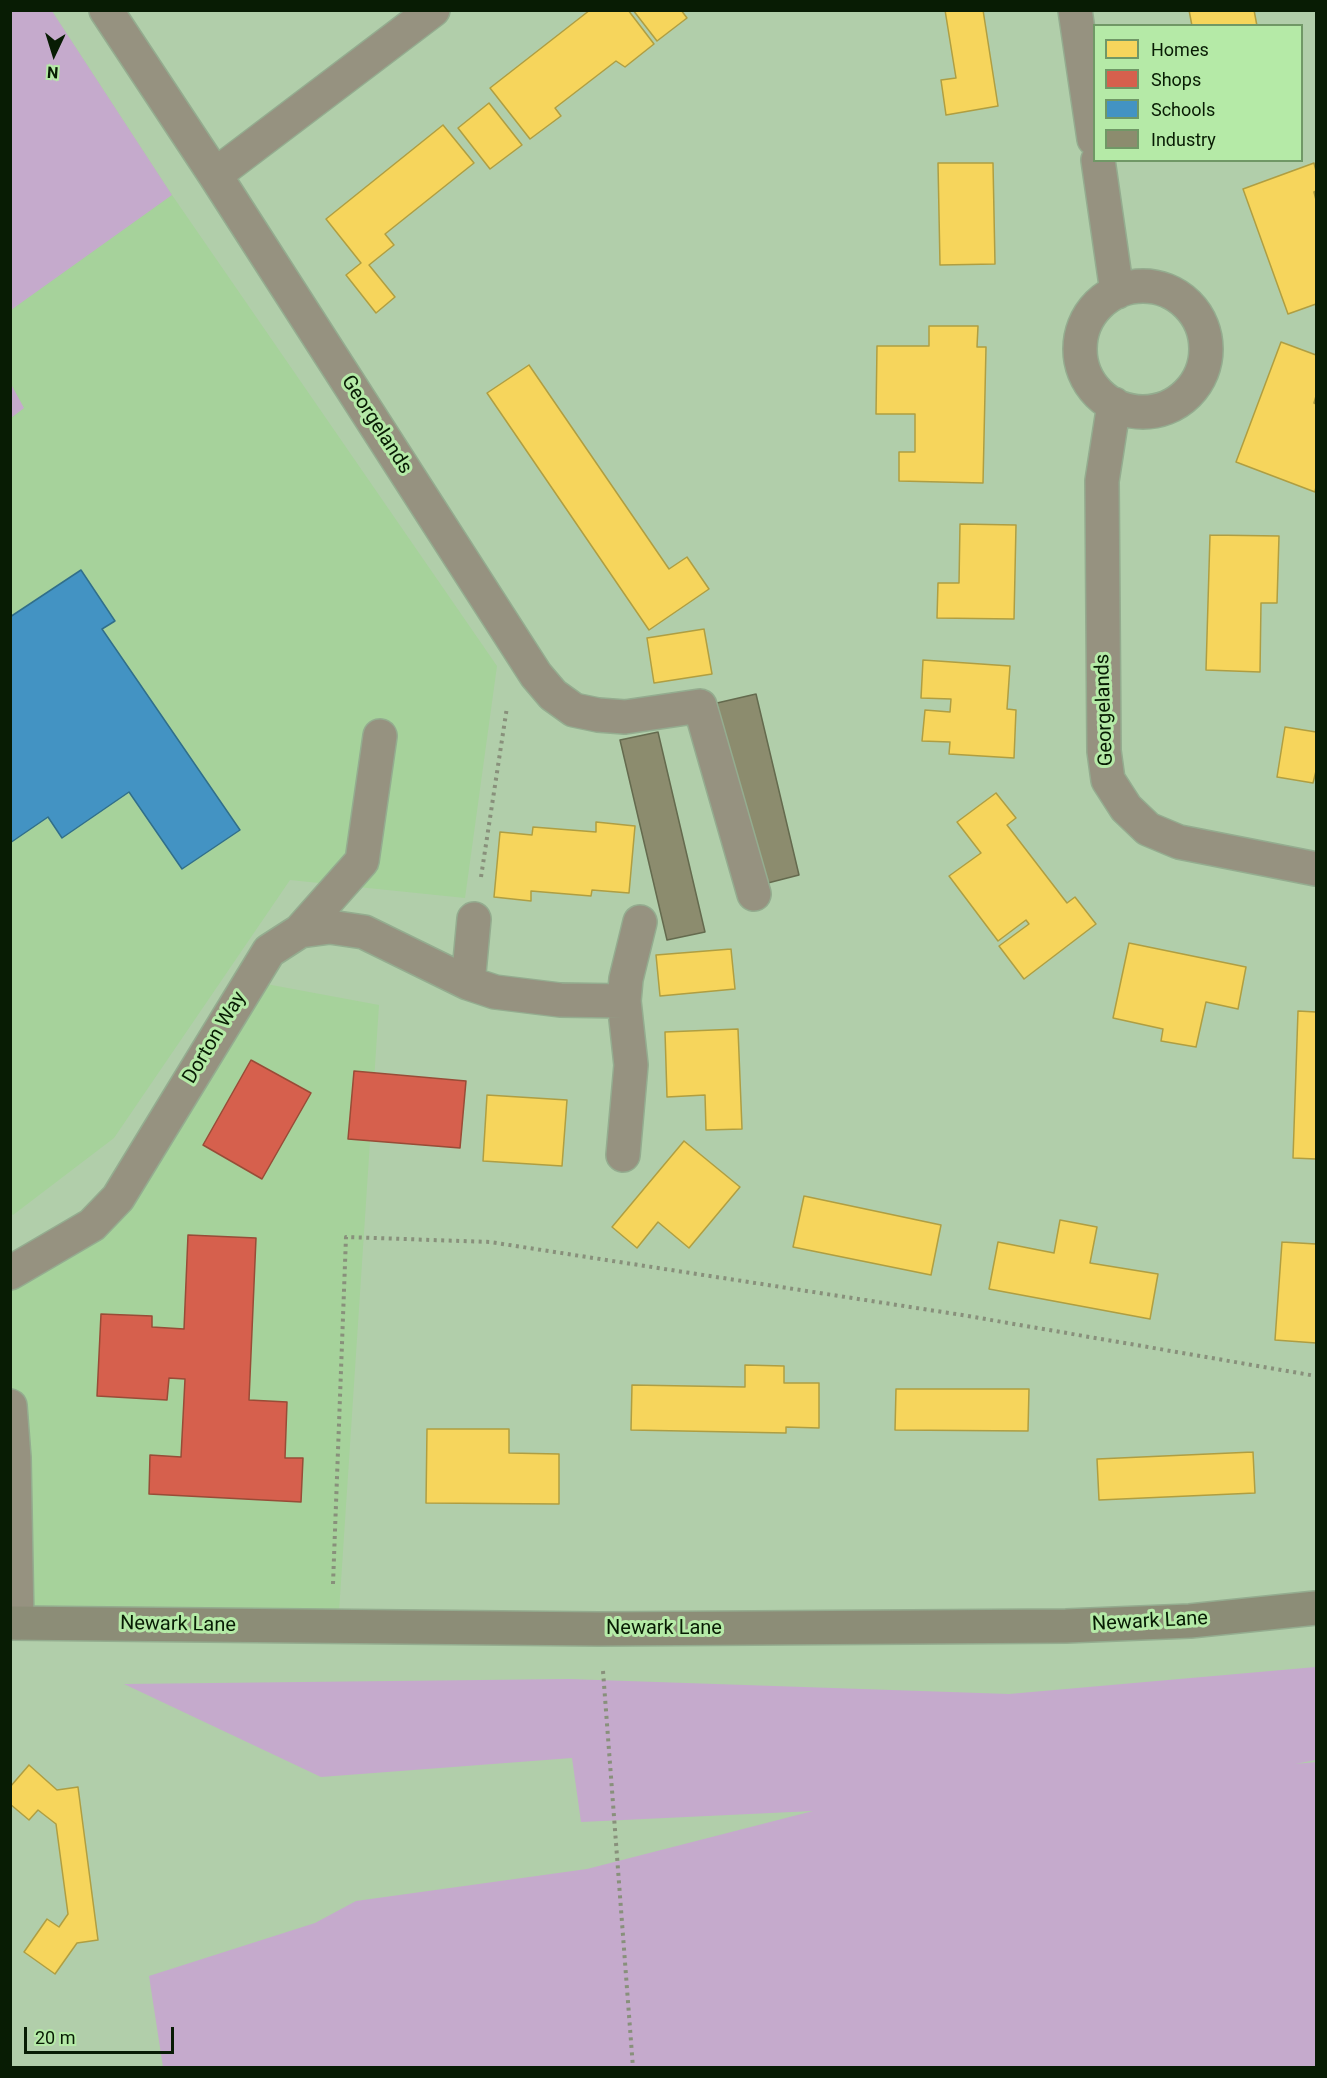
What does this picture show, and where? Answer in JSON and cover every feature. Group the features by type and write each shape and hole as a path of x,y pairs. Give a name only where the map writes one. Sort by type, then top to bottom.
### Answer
{"main road":[{"name":"Newark Lane","path":"14,1623 599,1629 1066,1626 1190,1621 1317,1608"}],"street":[{"name":"Georgelands","path":"106,10 215,175 536,675 553,695 574,710 598,715 625,717 700,706 754,894"},
{"path":"215,175 433,10"},
{"path":"1075,10 1093,126"},
{"path":"1098,162 1118,292"},
{"path":"1153,286 1174,294 1192,309 1203,329 1206,352 1201,374 1188,394 1169,406 1146,412 1123,409 1114,404 1103,398 1087,380 1079,358 1081,333 1091,312 1108,295 1130,287 1153,286"},
{"name":"Georgelands","path":"1114,404 1102,481 1104,751 1108,780 1126,808 1148,829 1179,842 1317,869"},
{"path":"300,931 362,861 380,736"},
{"path":"468,983 474,919"},
{"path":"623,1155 631,1065 624,1001 626,979 640,922"},
{"name":"Dorton Way","path":"10,1273 92,1225 118,1198 269,951 300,931 330,927 364,932 468,983 495,992 560,1000 624,1001"},
{"path":"10,1406 14,1458 14,1623"}],"path":[{"path":"474,919 516,644"},
{"path":"331,1627 346,1237 490,1242 962,1315 1317,1376"},
{"path":"599,1629 633,2067"}],"shaded area":[{"path":"11,10 52,11 172,195 11,310"},
{"path":"10,11 52,11 172,195 497,666 465,898 290,880 114,1138 13,1215 10,1212"},
{"path":"11,384 24,408 10,418"},
{"path":"250,981 379,1005 338,1627 17,1623 10,1406 10,1273 92,1225"},
{"path":"1316,1667 1316,1760 1295,1764 1316,1762 1316,2067 163,2067 149,1976 315,1923 356,1901 587,1869 813,1811 581,1822 572,1758 321,1777 124,1684 569,1679 1009,1694"}],"building: Homes":[{"path":"590,10 628,10 654,44 625,67 616,61 555,108 561,116 530,139 490,88"},
{"path":"633,10 681,10 687,18 657,41"},
{"path":"945,10 983,10 998,106 946,115 941,80 956,78"},
{"path":"1189,10 1254,10 1257,24 1192,24"},
{"path":"489,103 522,145 490,169 458,128"},
{"path":"443,125 474,163 385,234 394,245 369,265 395,297 376,313 346,275 361,263 326,219"},
{"path":"938,163 993,163 995,264 940,265"},
{"path":"1314,163 1316,171 1316,191 1314,192 1316,200 1316,304 1288,314 1243,189"},
{"path":"929,326 978,326 977,347 986,347 983,483 899,481 899,452 915,452 915,414 876,414 877,346 929,346"},
{"path":"1281,342 1316,355 1315,492 1236,462"},
{"path":"529,365 669,569 687,557 709,589 649,630 487,393"},
{"path":"960,524 1016,525 1014,619 937,618 938,583 959,583"},
{"path":"1210,535 1279,536 1277,603 1261,603 1260,672 1206,670"},
{"path":"704,629 712,674 654,683 647,638"},
{"path":"923,660 1010,666 1007,709 1016,710 1014,758 949,754 950,742 922,741 925,710 950,712 951,699 921,698"},
{"path":"1285,727 1316,732 1316,771 1313,783 1277,777"},
{"path":"996,793 1016,818 1007,825 1067,903 1075,897 1096,924 1024,979 999,946 1029,924 1026,920 998,941 949,876 981,853 957,822"},
{"path":"596,822 635,826 629,893 592,890 591,896 531,891 531,901 494,897 500,832 532,835 533,827 596,832"},
{"path":"1129,943 1246,967 1238,1009 1206,1002 1196,1047 1161,1041 1163,1029 1113,1018"},
{"path":"731,949 735,989 660,996 656,955"},
{"path":"1298,1011 1316,1012 1316,1159 1293,1158"},
{"path":"738,1029 742,1129 706,1130 705,1095 667,1097 665,1032"},
{"path":"487,1095 567,1100 562,1166 483,1161"},
{"path":"684,1141 740,1187 689,1248 658,1222 637,1248 612,1227"},
{"path":"804,1196 941,1225 931,1275 793,1247"},
{"path":"1060,1220 1097,1227 1090,1263 1158,1274 1150,1319 989,1289 998,1242 1054,1253"},
{"path":"1282,1242 1316,1244 1316,1343 1275,1340"},
{"path":"745,1365 784,1366 784,1383 819,1383 819,1428 786,1427 786,1433 631,1430 632,1385 745,1387"},
{"path":"896,1389 1029,1389 1028,1431 895,1430"},
{"path":"427,1429 509,1429 509,1453 559,1454 559,1504 426,1503"},
{"path":"1253,1452 1255,1493 1099,1500 1097,1459"},
{"path":"29,1765 57,1790 78,1787 98,1940 77,1943 55,1974 24,1952 47,1919 59,1927 68,1914 56,1824 38,1810 29,1820 10,1804 10,1787"}],"building: Shops":[{"path":"251,1060 311,1093 262,1179 203,1145"},
{"path":"354,1071 466,1081 460,1148 348,1139"},
{"path":"188,1235 256,1238 249,1400 287,1402 285,1458 303,1458 301,1502 149,1494 150,1455 181,1457 185,1379 169,1378 167,1400 97,1396 101,1314 152,1316 152,1327 184,1329"}],"building: Schools":[{"path":"81,570 115,621 102,629 240,830 182,869 129,792 62,838 48,817 10,843 10,617"}],"building: Industry":[{"path":"756,694 799,875 760,885 717,703"},
{"path":"658,732 705,932 667,940 620,740"}]}
